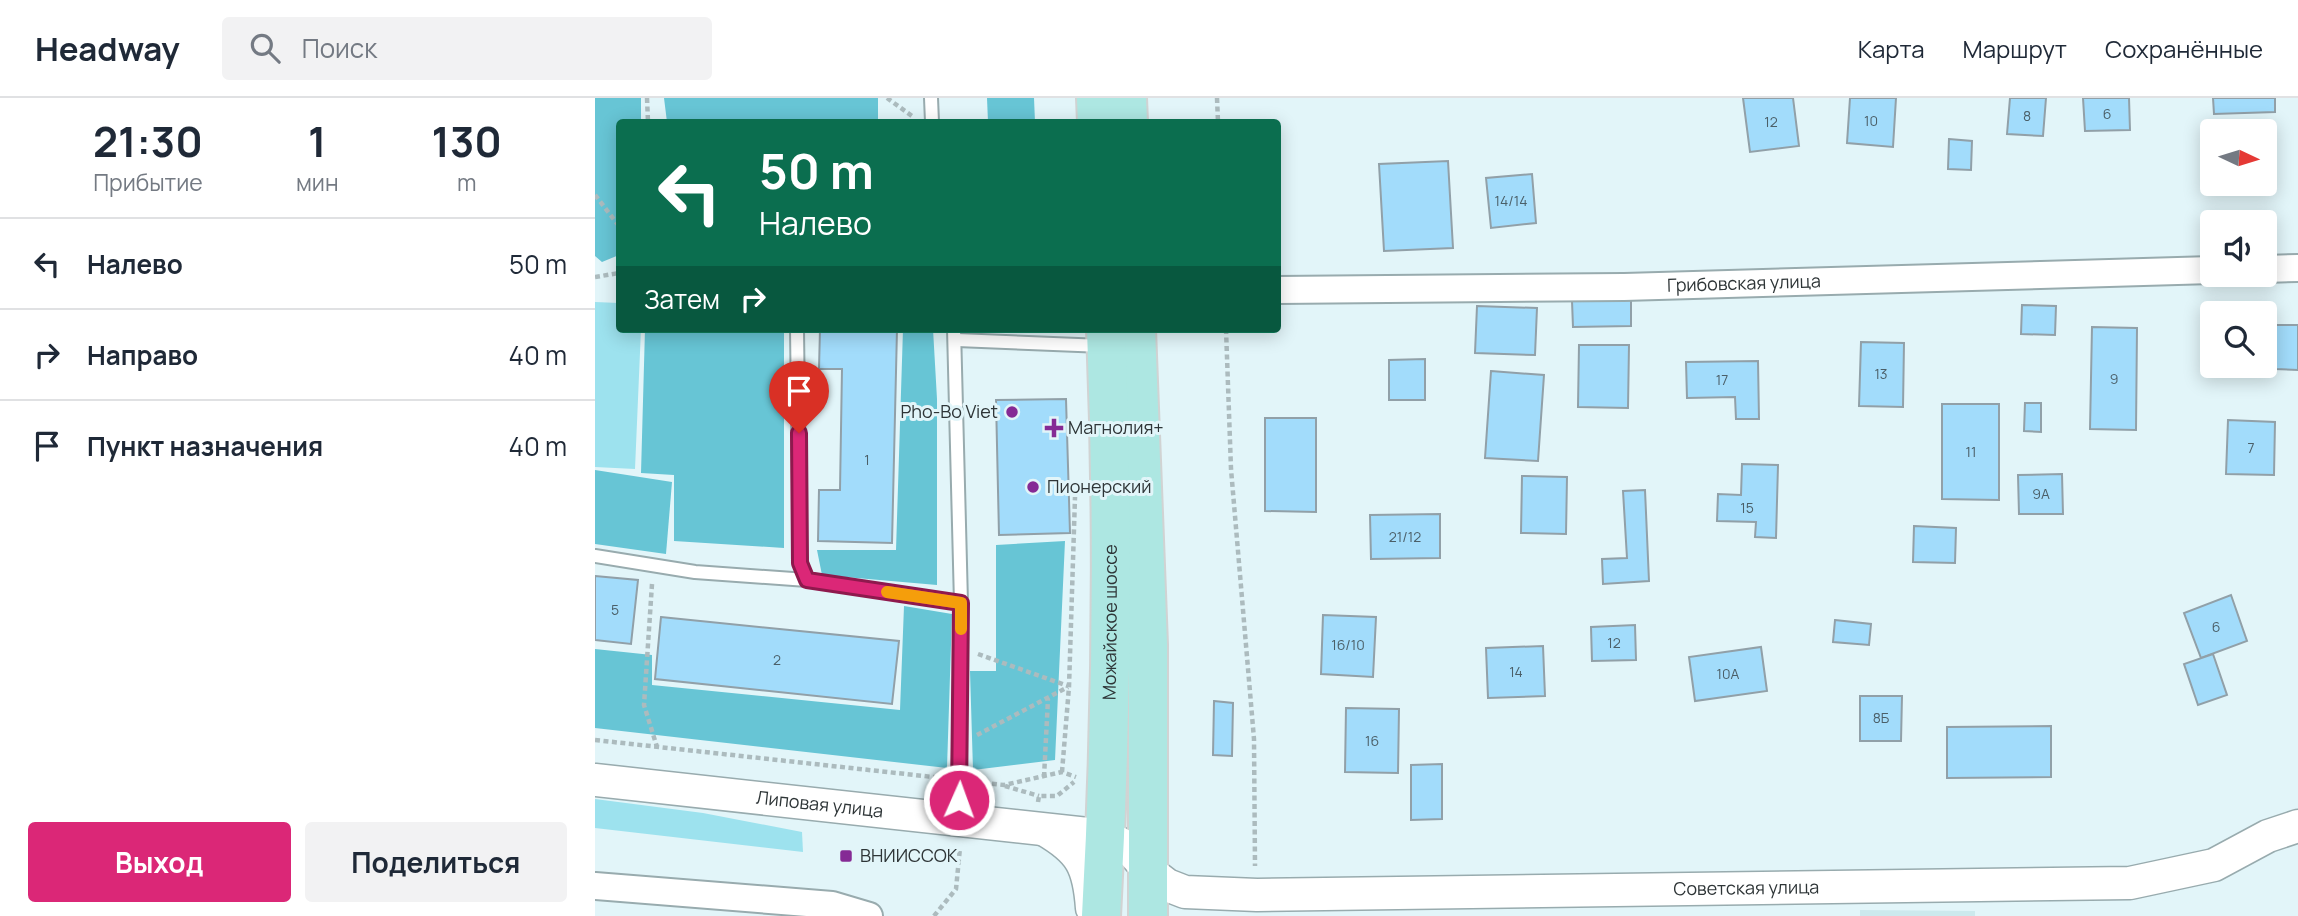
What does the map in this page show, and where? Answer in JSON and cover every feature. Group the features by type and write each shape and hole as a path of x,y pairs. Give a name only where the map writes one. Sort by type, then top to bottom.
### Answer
{"main road":[{"path":"1096,98 1097,119"},
{"path":"1127,98 1128,119"},
{"name":"Можайское шоссе","path":"1101,916 1106,836 1089,777 1113,541 1116,335"},
{"name":"Можайское шоссе","path":"1116,335 1146,526 1150,872 1148,916"}],"street":[{"path":"2277,269 2298,268"},
{"name":"Грибовская улица","path":"1281,290 1624,287 2200,270"},
{"name":"Липовая улица","path":"1044,829 1072,821 1089,805 1089,777"},
{"name":"Липовая улица","path":"595,780 1106,836 1131,849 1150,872"},
{"name":"Советская улица","path":"1150,872 1167,885 1185,892 1257,895 2130,883 2214,865 2268,836 2298,826"},
{"name":"Липовая улица","path":"1044,829 1071,845 1083,862 1093,916"},
{"path":"595,886 832,905 869,916"},
{"path":"1164,916 1185,892"}],"lane":[{"path":"931,98 932,119"},
{"path":"797,333 800,563 807,580"},
{"path":"958,820 961,603 956,335 1116,335"},
{"path":"595,556 695,572 807,580 961,603"}],"path":[{"path":"647,98 648,119"},
{"path":"887,98 916,119"},
{"path":"1217,98 1217,119"},
{"path":"595,195 616,222"},
{"path":"595,278 616,274"},
{"path":"1226,333 1231,469 1254,739 1257,895"},
{"path":"1062,772 1069,687 1075,516"},
{"path":"653,565 644,705 657,747"},
{"path":"961,648 1069,687"},
{"path":"961,744 1069,687"},
{"path":"1044,777 1048,698"},
{"path":"595,740 1004,785 1039,796"},
{"path":"1004,785 1062,772 1089,777"},
{"path":"934,916 956,889 960,848 972,850"}],"shaded area":[{"path":"595,98 641,98 641,119 616,119 616,256 602,262 595,256"},
{"path":"664,98 878,98 878,119 667,119"},
{"path":"987,98 1034,98 1035,119 988,119"},
{"path":"595,302 616,303 616,333 641,333 635,469 595,467"},
{"path":"645,333 784,333 784,548 674,541 674,475 641,473"},
{"path":"903,333 933,333 937,399 937,585 822,575 817,550 896,550"},
{"path":"595,470 672,482 666,554 595,544"},
{"path":"1065,541 1055,760 973,770 970,671 996,671 996,545"},
{"path":"904,606 952,614 947,768 595,728 595,649 652,655 652,685 900,710"},
{"path":"595,799 703,813 802,832 803,852 595,828"},
{"path":"1860,910 1975,911 1975,916 1860,916"}],"building":[{"path":"1743,98 1793,98 1799,146 1750,152"},
{"path":"1850,98 1896,98 1893,147 1847,143"},
{"path":"2010,98 2046,98 2043,136 2007,134"},
{"path":"2083,98 2129,98 2130,130 2085,131"},
{"path":"2213,98 2275,98 2275,112 2214,114"},
{"path":"1949,139 1972,141 1971,170 1948,169"},
{"path":"1448,161 1453,248 1384,251 1379,164"},
{"path":"1532,174 1536,223 1491,228 1486,178"},
{"path":"1631,300 1631,326 1573,327 1572,301"},
{"path":"2022,305 2056,306 2055,335 2021,334"},
{"path":"1477,306 1537,308 1535,355 1475,353"},
{"path":"2277,325 2298,325 2298,370 2277,369"},
{"path":"2092,327 2137,328 2136,430 2090,429"},
{"path":"820,333 897,333 892,543 818,541 819,490 840,490 842,369 819,369"},
{"path":"1861,342 1904,343 1903,407 1859,406"},
{"path":"1579,345 1629,345 1628,408 1578,407"},
{"path":"1425,359 1425,400 1389,400 1389,360"},
{"path":"1758,361 1759,419 1736,419 1735,397 1687,398 1686,362"},
{"path":"1491,371 1544,375 1538,461 1485,458"},
{"name":"Пионерский","path":"1066,399 1070,533 999,535 996,400"},
{"path":"2025,403 2041,403 2041,432 2024,431"},
{"path":"1942,404 1999,404 1999,500 1942,499"},
{"path":"1265,418 1316,418 1316,512 1265,511"},
{"path":"2228,420 2275,422 2274,475 2226,474"},
{"path":"1742,464 1778,465 1776,538 1755,537 1756,522 1717,521 1718,494 1741,495"},
{"path":"2062,474 2063,514 2019,514 2018,475"},
{"path":"1522,476 1567,477 1566,534 1521,533"},
{"path":"1645,490 1649,581 1603,584 1602,559 1627,558 1623,491"},
{"path":"1440,514 1440,558 1371,559 1370,515"},
{"path":"1914,526 1956,528 1955,563 1913,562"},
{"path":"595,576 638,580 631,644 595,640"},
{"path":"2231,595 2247,641 2201,658 2184,613"},
{"path":"1323,615 1376,617 1373,677 1321,674"},
{"path":"661,617 899,641 892,704 655,679"},
{"path":"1835,620 1871,624 1869,645 1833,642"},
{"path":"1635,625 1636,660 1592,661 1591,627"},
{"path":"1543,646 1545,696 1488,698 1486,648"},
{"path":"1761,647 1767,691 1695,701 1689,657"},
{"path":"2213,654 2227,695 2198,705 2184,664"},
{"path":"1860,696 1902,696 1901,741 1860,741"},
{"path":"1214,701 1233,703 1232,756 1213,755"},
{"path":"1346,708 1399,709 1398,773 1345,772"},
{"path":"2051,726 2051,777 1947,778 1947,727"},
{"path":"1442,764 1442,819 1411,820 1411,765"}],"slow traffic":[{"path":"887,592 961,603 961,629"}],"place":[{"name":"Pho-Bo Viet","path":"1012,412"},
{"name":"Магнолия+","path":"1054,428"},
{"name":"Пионерский","path":"1033,487"},
{"name":"ВНИИССОК","path":"846,856"}],"route":[{"path":"799,433 800,563 807,580 961,603 959,800"}]}
